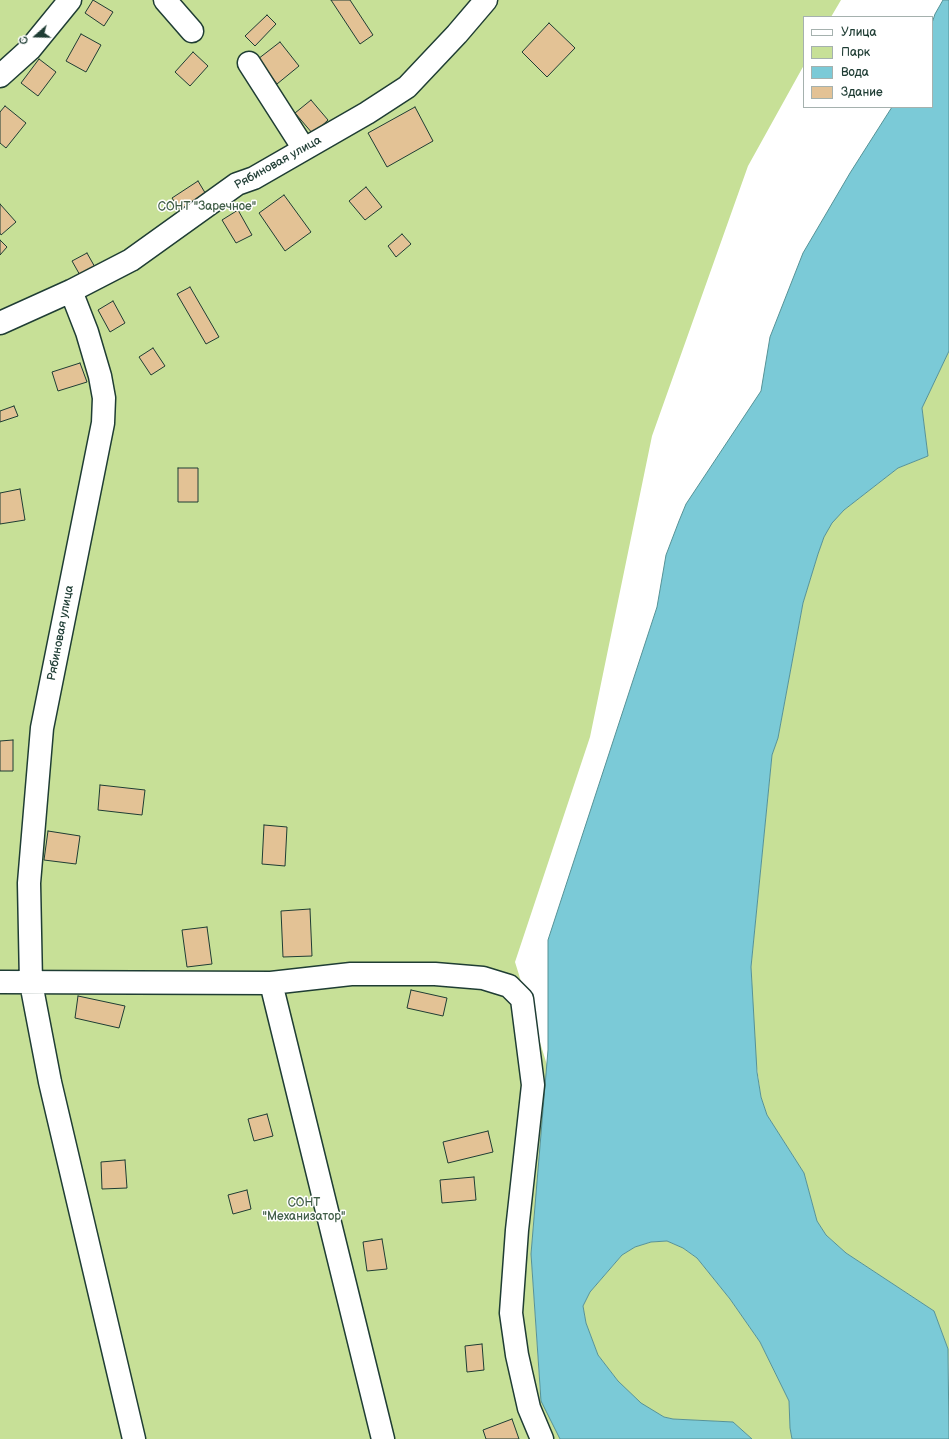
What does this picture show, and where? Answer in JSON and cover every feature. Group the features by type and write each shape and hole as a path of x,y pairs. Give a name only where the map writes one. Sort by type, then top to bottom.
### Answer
{"street":[{"path":"0,76 30,48 70,0"},
{"path":"165,0 192,31"},
{"name":"Рябиновая улица","path":"0,323 71,291 130,260 236,184 254,178 367,113 406,87 486,0"},
{"path":"249,63 304,149"},
{"name":"Рябиновая улица","path":"71,291 87,332 100,376 104,398 103,423 42,728 29,883 31,982 50,1082 134,1439"},
{"path":"0,982 271,983 351,974 435,974 484,978 509,986 522,1000 533,1085 517,1230 511,1313 517,1355 529,1408 542,1439"},
{"path":"271,983 383,1439"}],"green space":[{"path":"0,0 841,0 832,16 803,16 803,67 748,166 652,436 590,737 515,962 547,1065 531,1254 540,1389 563,1439 0,1439"},
{"path":"949,351 949,1375 948,1349 934,1311 846,1253 826,1235 817,1221 804,1173 767,1115 761,1097 755,1054 751,967 772,755 778,738 803,603 818,554 824,537 832,522 844,510 898,468 928,456 922,408"},
{"path":"667,1241 683,1248 697,1258 730,1299 760,1342 789,1401 792,1439 752,1439 733,1422 673,1419 664,1417 641,1404 618,1381 598,1355 586,1323 583,1306 590,1292 622,1255 635,1247 651,1242"}],"water":[{"path":"943,0 949,0 949,351 922,408 928,456 898,468 844,510 832,523 824,537 818,554 803,603 778,738 772,755 751,967 757,1072 761,1097 767,1115 804,1173 817,1221 826,1235 846,1253 934,1311 948,1349 949,1439 792,1439 789,1401 760,1342 730,1299 697,1258 683,1248 667,1241 651,1242 635,1247 622,1255 590,1292 583,1306 586,1323 598,1355 618,1381 641,1403 664,1417 673,1419 733,1422 752,1439 560,1439 541,1401 531,1254 548,1050 548,940 657,607 666,555 686,504 761,391 770,337 803,253 850,173 891,108 933,108 933,20"}],"building":[{"path":"93,0 113,12 104,26 85,13"},
{"path":"331,0 350,0 373,35 360,44"},
{"path":"267,15 276,24 255,46 245,36"},
{"path":"549,23 575,48 547,77 522,52"},
{"path":"81,34 101,45 86,72 66,61"},
{"path":"280,42 299,66 277,84 258,59"},
{"path":"193,52 208,66 190,86 175,72"},
{"path":"39,59 56,72 38,96 21,83"},
{"path":"311,100 328,120 313,134 295,113"},
{"path":"5,106 26,123 6,148 0,143 0,112"},
{"path":"415,107 433,141 387,167 368,133"},
{"path":"198,181 207,196 182,213 172,198"},
{"path":"366,187 382,207 365,220 349,201"},
{"path":"284,195 311,232 285,251 259,213"},
{"path":"0,204 16,222 1,235 0,233"},
{"path":"238,210 252,235 236,243 222,220"},
{"path":"402,234 411,244 396,257 388,246"},
{"path":"0,240 7,247 0,255"},
{"path":"87,253 96,269 81,277 72,261"},
{"path":"190,287 219,337 206,344 177,294"},
{"path":"113,301 125,323 110,332 98,310"},
{"path":"153,348 165,366 151,375 139,357"},
{"path":"80,363 87,382 58,391 52,372"},
{"path":"14,406 18,416 0,422 0,411"},
{"path":"178,468 198,468 198,502 178,502"},
{"path":"20,489 25,520 0,524 0,493"},
{"path":"13,740 13,771 0,771 0,741"},
{"path":"100,785 145,790 142,815 98,810"},
{"path":"264,825 287,827 285,866 262,864"},
{"path":"48,831 80,836 76,864 44,860"},
{"path":"310,909 312,956 283,957 281,911"},
{"path":"207,927 212,964 187,967 182,930"},
{"path":"411,990 447,998 443,1016 407,1008"},
{"path":"78,996 125,1006 119,1028 75,1018"},
{"path":"267,1114 273,1136 254,1141 248,1119"},
{"path":"488,1131 493,1152 448,1163 443,1142"},
{"path":"125,1160 127,1188 102,1189 101,1162"},
{"path":"474,1177 476,1200 442,1203 440,1180"},
{"path":"247,1190 251,1209 233,1214 228,1195"},
{"path":"382,1239 387,1269 367,1271 363,1242"},
{"path":"482,1344 484,1370 467,1372 465,1346"},
{"path":"512,1419 519,1439 486,1439 483,1430"}],"park label":[{"name":"СОНТ \"Заречное\"","path":"207,207"},
{"name":"СОНТ \"Механизатор\"","path":"304,1210"}]}
